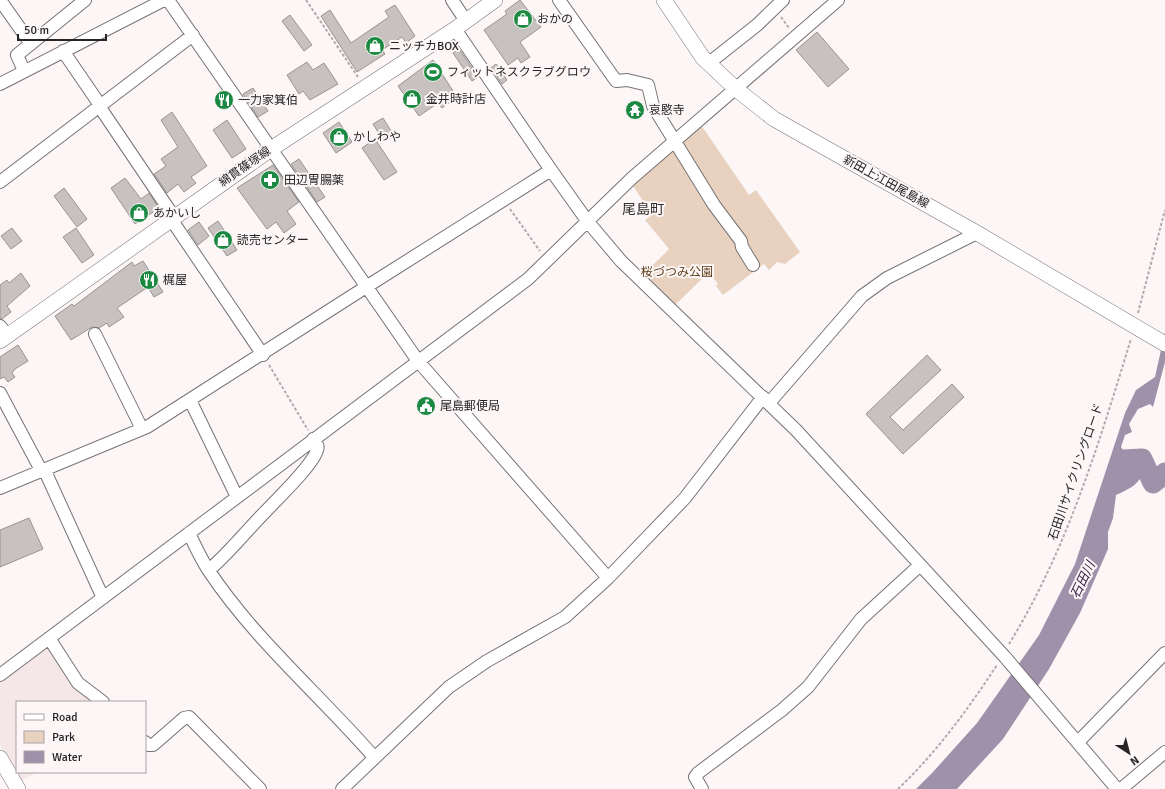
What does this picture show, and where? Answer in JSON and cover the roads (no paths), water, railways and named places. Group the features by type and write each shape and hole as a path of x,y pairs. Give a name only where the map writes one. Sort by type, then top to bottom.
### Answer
{"main road":[{"name":"綿貫篠塚線","path":"2,334 173,218 271,149 460,25 495,0"},
{"name":"新田上江田尾島線","path":"664,0 703,58 736,89 774,119 977,233 1165,344"},
{"path":"0,758 18,789"}],"street":[{"path":"0,0 31,44"},
{"path":"24,71 17,55 85,0"},
{"path":"0,84 164,0"},
{"path":"168,0 418,361 608,578"},
{"path":"452,0 460,25 551,170 588,222 621,261 766,400 1003,655 1117,789"},
{"path":"559,0 616,81 627,80 648,85 653,106 714,205 741,241 742,247 753,265"},
{"path":"709,63 757,25 783,0"},
{"path":"0,675 313,439 509,294 547,262 632,178 838,0"},
{"path":"0,182 193,35"},
{"path":"63,51 263,354"},
{"path":"0,488 142,429 263,354 551,170"},
{"path":"342,789 448,687 487,661 565,617 608,578 684,498 766,400 862,296 887,278 977,233"},
{"path":"95,334 142,429"},
{"path":"0,393 44,471 103,598"},
{"path":"190,400 237,497"},
{"path":"209,570 241,540 305,468 317,451 318,446 313,439"},
{"path":"189,533 209,570 273,651 374,757"},
{"path":"702,789 697,782 696,777 698,773 782,710 808,687 866,613 919,566"},
{"path":"49,638 78,683 102,701"},
{"path":"1078,742 1165,653"},
{"path":"146,743 148,745 153,745 184,718 189,718 260,789"},
{"path":"1121,789 1165,752"}],"water":[{"name":"石田川","path":"1165,332 1165,362 1153,407 1150,404 1138,409 1129,424 1132,432 1125,435 1121,447 1126,454 1132,449 1148,450 1145,467 1136,483 1125,491 1116,495 1113,518 1108,532 1108,549 1080,613 1049,669 1003,739 957,789 916,789 977,723 1039,635 1075,564 1125,413 1136,390 1155,377"}],"waterway":[{"path":"1123,460 1142,459 1153,483 1165,473"}],"place":[{"name":"おかの","path":"523,19"},
{"name":"ニッチカBOX","path":"375,46"},
{"name":"フィットネスクラブグロウ","path":"433,72"},
{"name":"金井時計店","path":"412,99"},
{"name":"一力家箕伯","path":"224,100"},
{"name":"哀愍寺","path":"635,110"},
{"name":"かしわや","path":"339,137"},
{"name":"田辺胃腸薬","path":"270,180"},
{"name":"あかいし","path":"139,213"},
{"name":"読売センター","path":"223,240"},
{"name":"梶屋","path":"149,280"},
{"name":"尾島郵便局","path":"426,406"}],"district":[{"name":"尾島町","path":"643,209"}],"park label":[{"name":"桜づつみ公園","path":"677,272"}]}
